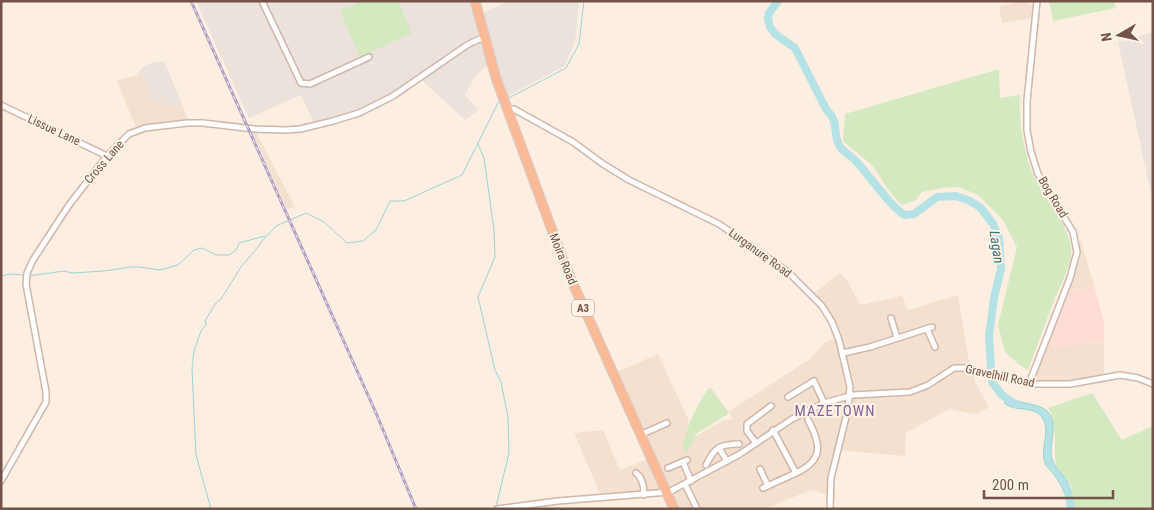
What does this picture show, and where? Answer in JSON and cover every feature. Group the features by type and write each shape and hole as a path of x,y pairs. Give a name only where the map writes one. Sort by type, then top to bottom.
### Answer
{"highway":[{"name":"Moira Road","path":"475,1 484,37 505,103 569,275 674,509"}],"street":[{"path":"262,1 301,84 310,84 369,57"},
{"name":"Bog Road","path":"1029,384 1070,278 1077,252 1073,232 1038,174 1028,137 1027,101 1037,1"},
{"name":"Cross Lane","path":"1,481 46,402 46,392 35,340 26,276 33,260 69,205 107,156 129,134 150,127 195,122 261,130 286,130 306,128 339,119 375,106 393,96 467,45 484,37"},
{"name":"Lurganure Road","path":"505,103 563,136 629,180 712,219 773,260 802,284 822,306 836,332 843,353 849,377 850,395 831,478 830,509"},
{"name":"Lissue Lane","path":"1,105 107,156"},
{"path":"885,322 891,319 897,338"},
{"path":"843,353 930,328 935,347"},
{"name":"Gravelhill Road","path":"667,493 727,461 800,414 824,403 850,395 910,392 928,385 954,368 965,368 1029,384 1070,384 1120,375 1138,378 1153,384"},
{"path":"788,397 814,380 824,403"},
{"path":"756,443 747,430 747,424 771,406"},
{"path":"760,469 766,487 809,466 816,456 817,440 808,420"},
{"path":"640,435 668,423"},
{"path":"773,430 796,473"},
{"path":"706,465 713,452 719,448 726,444 739,444"},
{"path":"719,448 727,461"},
{"path":"668,468 685,461 691,481"},
{"path":"636,473 644,485 644,495"},
{"path":"685,484 697,509"},
{"path":"498,508 558,501 667,493"}],"shaded area":[{"path":"196,1 472,1 476,16 506,1 579,1 575,42 565,66 508,96 497,64 484,68 473,79 465,95 479,110 465,120 418,77 375,103 353,112 314,123 301,95 249,118"},
{"path":"1025,1 1030,5 1034,4 1033,18 1002,23 999,6"},
{"path":"1153,32 1153,196 1118,42"},
{"path":"162,61 165,63 182,104 164,106 162,100 153,103 143,75 135,76 143,67"},
{"path":"143,75 153,103 162,100 164,106 182,104 188,120 144,124 136,128 117,81"},
{"path":"252,132 256,132 295,207 287,209"},
{"path":"1079,241 1081,241 1094,286 1071,292 1070,282 1078,259"},
{"path":"840,273 848,282 860,305 902,296 908,310 958,295 969,361 976,384 989,407 977,414 949,409 906,433 905,456 835,450 829,471 827,495 811,490 764,509 679,509 670,488 654,492 601,496 574,433 603,430 620,470 655,456 617,372 658,354 689,421 682,444 687,452 696,436 724,420 733,419 728,412 810,359 825,342 841,336 826,307 814,293"},
{"path":"1070,282 1071,291 1094,286 1104,321 1104,341 1044,349"},
{"path":"1104,341 1104,376 1049,383 1032,382 1044,349"}],"green space":[{"path":"362,1 398,1 412,33 360,57 340,11"},
{"path":"1049,1 1114,1 1116,8 1053,21"},
{"path":"999,69 1000,98 1020,95 1021,128 1029,164 1038,184 1062,223 1071,248 1066,273 1028,370 1005,352 998,325 1017,247 1003,220 978,195 959,187 922,192 915,201 901,205 873,166 843,141 845,114"},
{"path":"711,388 728,414 694,435 696,436 687,453 682,445 687,430 700,402 708,389"},
{"path":"1092,393 1122,440 1153,426 1153,509 1075,509 1071,486 1056,465 1055,438 1051,413 1048,408"}],"water":[{"path":"1009,397 1013,400 1044,409 1051,416 1053,426 1051,453 1053,462 1067,482 1074,505 1068,505 1059,482 1045,463 1043,455 1046,431 1040,415 1037,412 1008,406 1004,403"}],"waterway":[{"path":"507,99 566,68 579,44 584,1"},
{"name":"Lagan","path":"778,1 769,13 770,27 775,34 795,48 833,119 839,145 856,161 894,206 905,215 914,214 937,197 956,196 980,207 993,224 999,238 1001,269 994,298 989,336 992,382 1002,395 1015,404"},
{"path":"211,509 196,455 192,369 194,351 201,331 206,325 205,321 241,267 276,226 306,213 324,222 347,243 363,241 376,230 390,201 404,201 462,175 498,103 501,101"},
{"path":"478,144 484,158 494,230 495,257 478,297 495,370 501,382 508,417 509,453 496,507"},
{"path":"28,276 64,271 72,273 130,267 160,270 178,265 194,250 202,248 216,255 229,255 236,250 239,243 265,236"},
{"path":"1,276 9,274 24,275"},
{"name":"Lagan","path":"1069,496 1071,509"}],"railway":[{"path":"191,1 376,413 416,509"}],"district":[{"name":"MAZETOWN","path":"835,411"}]}
